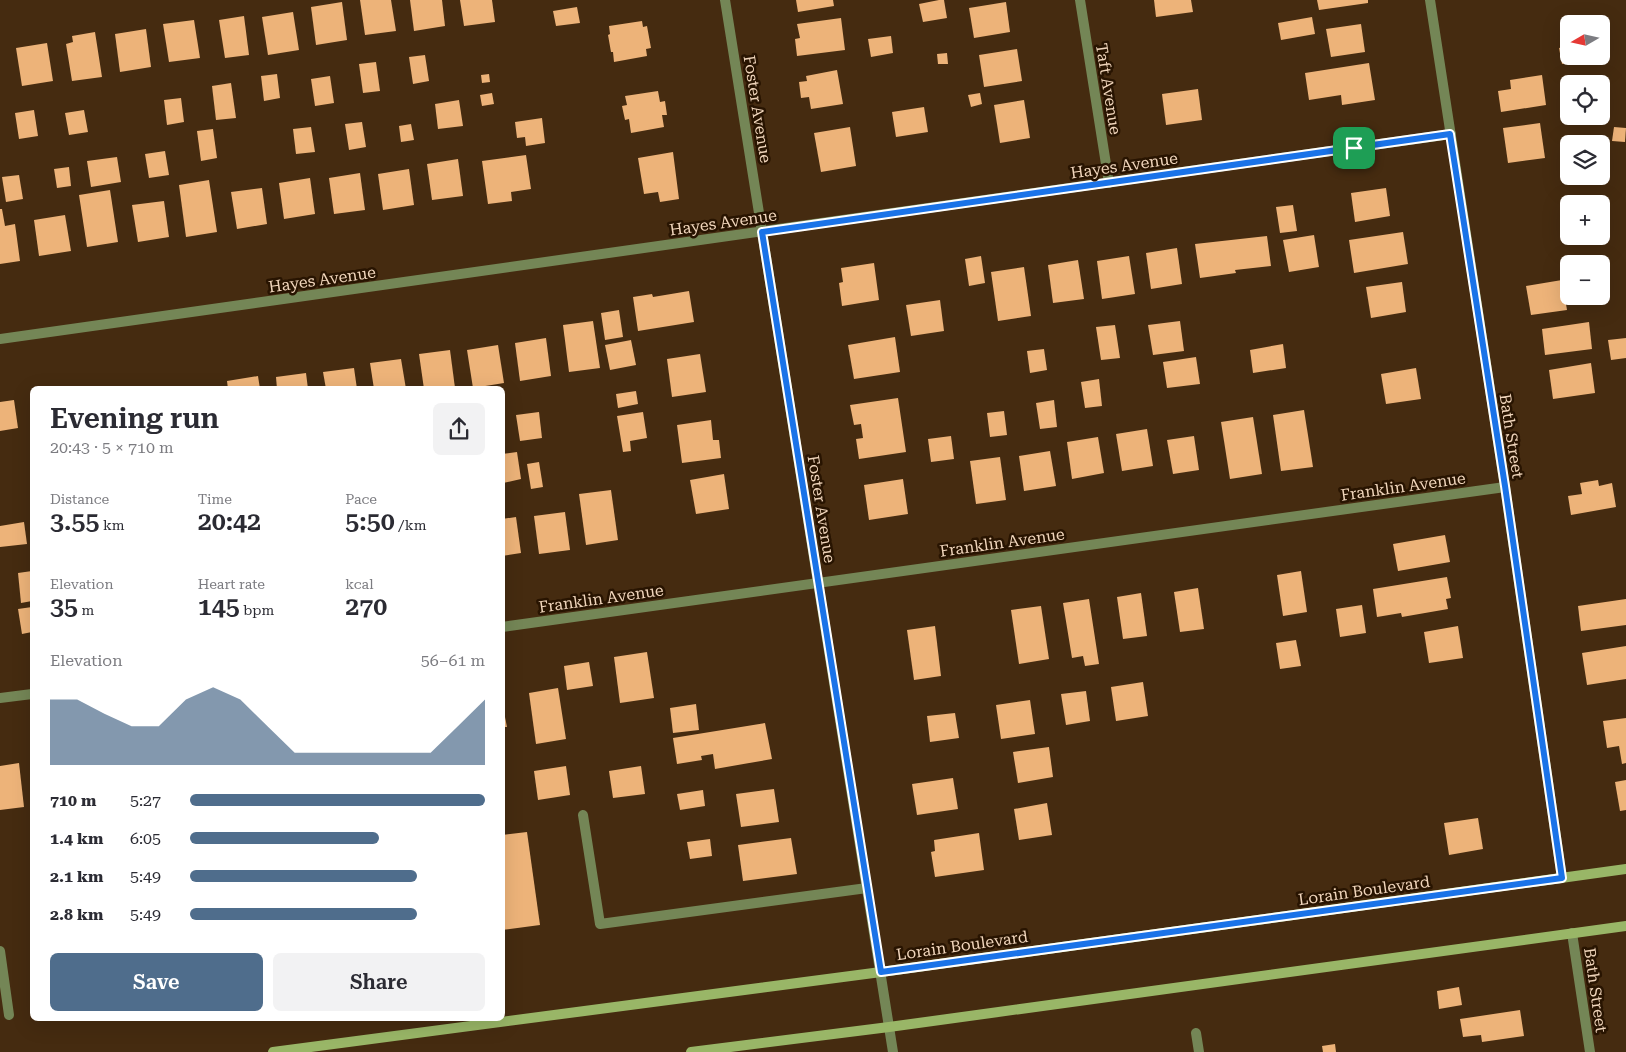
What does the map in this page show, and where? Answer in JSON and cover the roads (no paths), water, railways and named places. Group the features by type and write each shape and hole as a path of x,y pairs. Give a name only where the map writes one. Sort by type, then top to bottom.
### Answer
{"main road":[{"name":"Lorain Boulevard","path":"273,1052 881,972 1626,869"},
{"path":"691,1052 889,1027 1626,926"}],"street":[{"name":"Foster Avenue","path":"725,0 893,1052"},
{"name":"Taft Avenue","path":"1080,0 1109,183"},
{"name":"Bath Street","path":"1430,0 1505,486 1562,878"},
{"name":"Hayes Avenue","path":"0,339 1450,134"},
{"name":"Franklin Avenue","path":"505,627 1505,486"},
{"path":"0,698 30,694"},
{"path":"583,815 600,924 867,888"},
{"name":"Bath Street","path":"1572,933 1590,1052"},
{"path":"0,951 9,1015"},
{"path":"1196,1032 1199,1052"}]}
